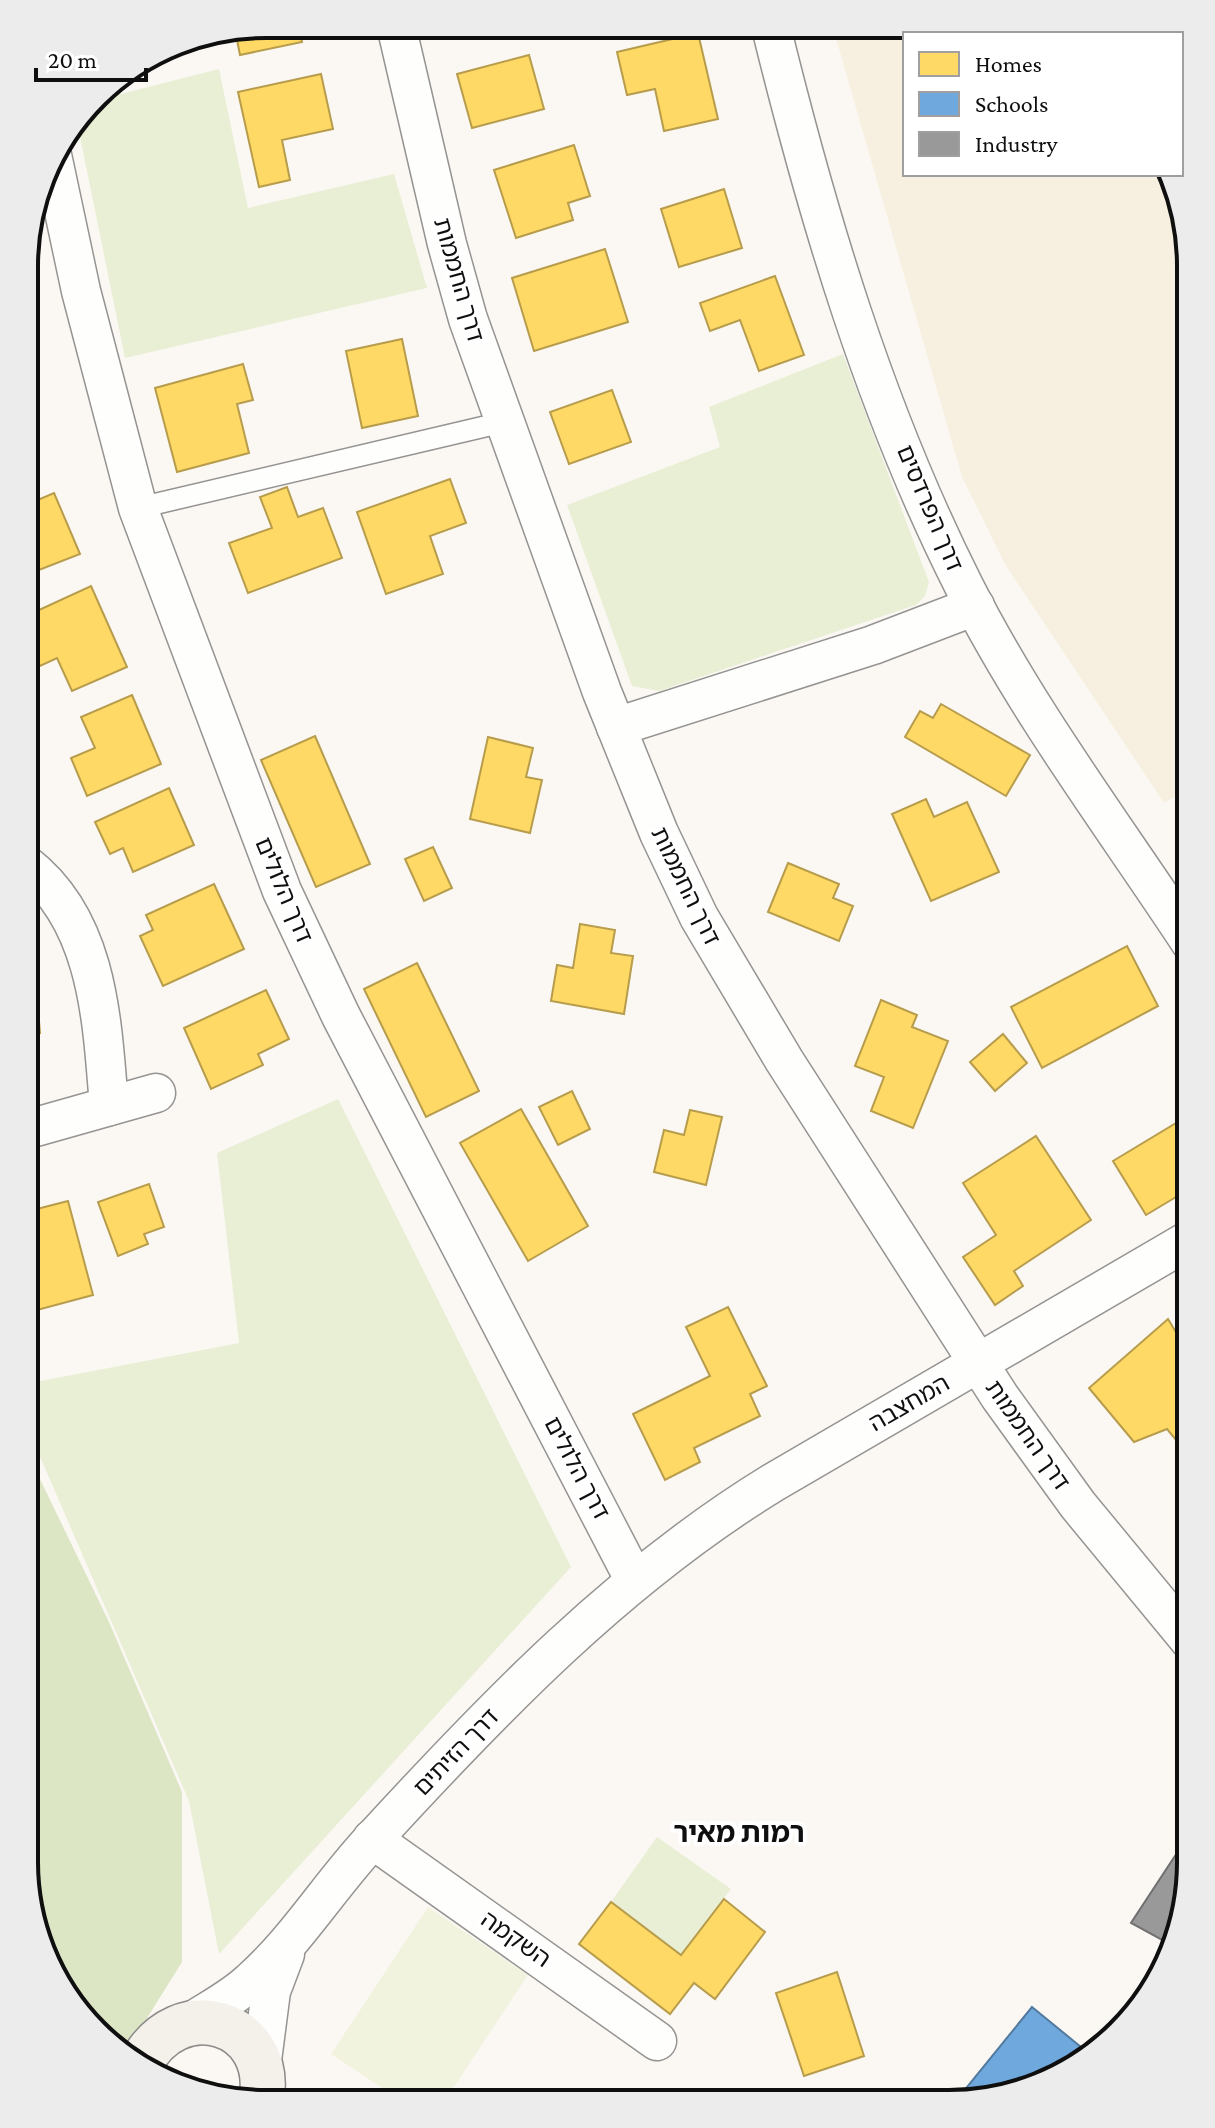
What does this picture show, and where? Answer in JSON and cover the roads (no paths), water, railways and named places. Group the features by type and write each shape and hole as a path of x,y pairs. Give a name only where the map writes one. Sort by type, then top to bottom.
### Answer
{"street":[{"name":"דרך החממות","path":"399,38 447,244 504,422 616,727 666,847 733,977 978,1363 1078,1505 1177,1625"},
{"name":"דרך הפרדסים","path":"774,38 806,169 866,352 934,524 975,606 1054,736 1177,922"},
{"name":"דרך הלולים","path":"56,176 84,306 138,508 282,891 341,1016 634,1579"},
{"path":"616,727 873,645 975,606"},
{"path":"38,874 66,909 85,951 101,1004 109,1106"},
{"path":"38,1126 156,1093"},
{"name":"המחצבה","path":"634,1579 726,1511 1177,1247"},
{"name":"דרך הזיתים","path":"191,2022 250,1982 292,1939 325,1893 372,1839 514,1693 634,1579"},
{"name":"השקמה","path":"372,1839 657,2041"},
{"name":"דרך הזיתים","path":"265,2088 271,1991 292,1939"},
{"path":"145,2055 149,2046 164,2032 191,2022 221,2025 239,2034 253,2049 265,2088"}],"lane":[{"path":"138,508 504,422"}],"district":[{"name":"רמות מאיר","path":"739,1832"}]}
